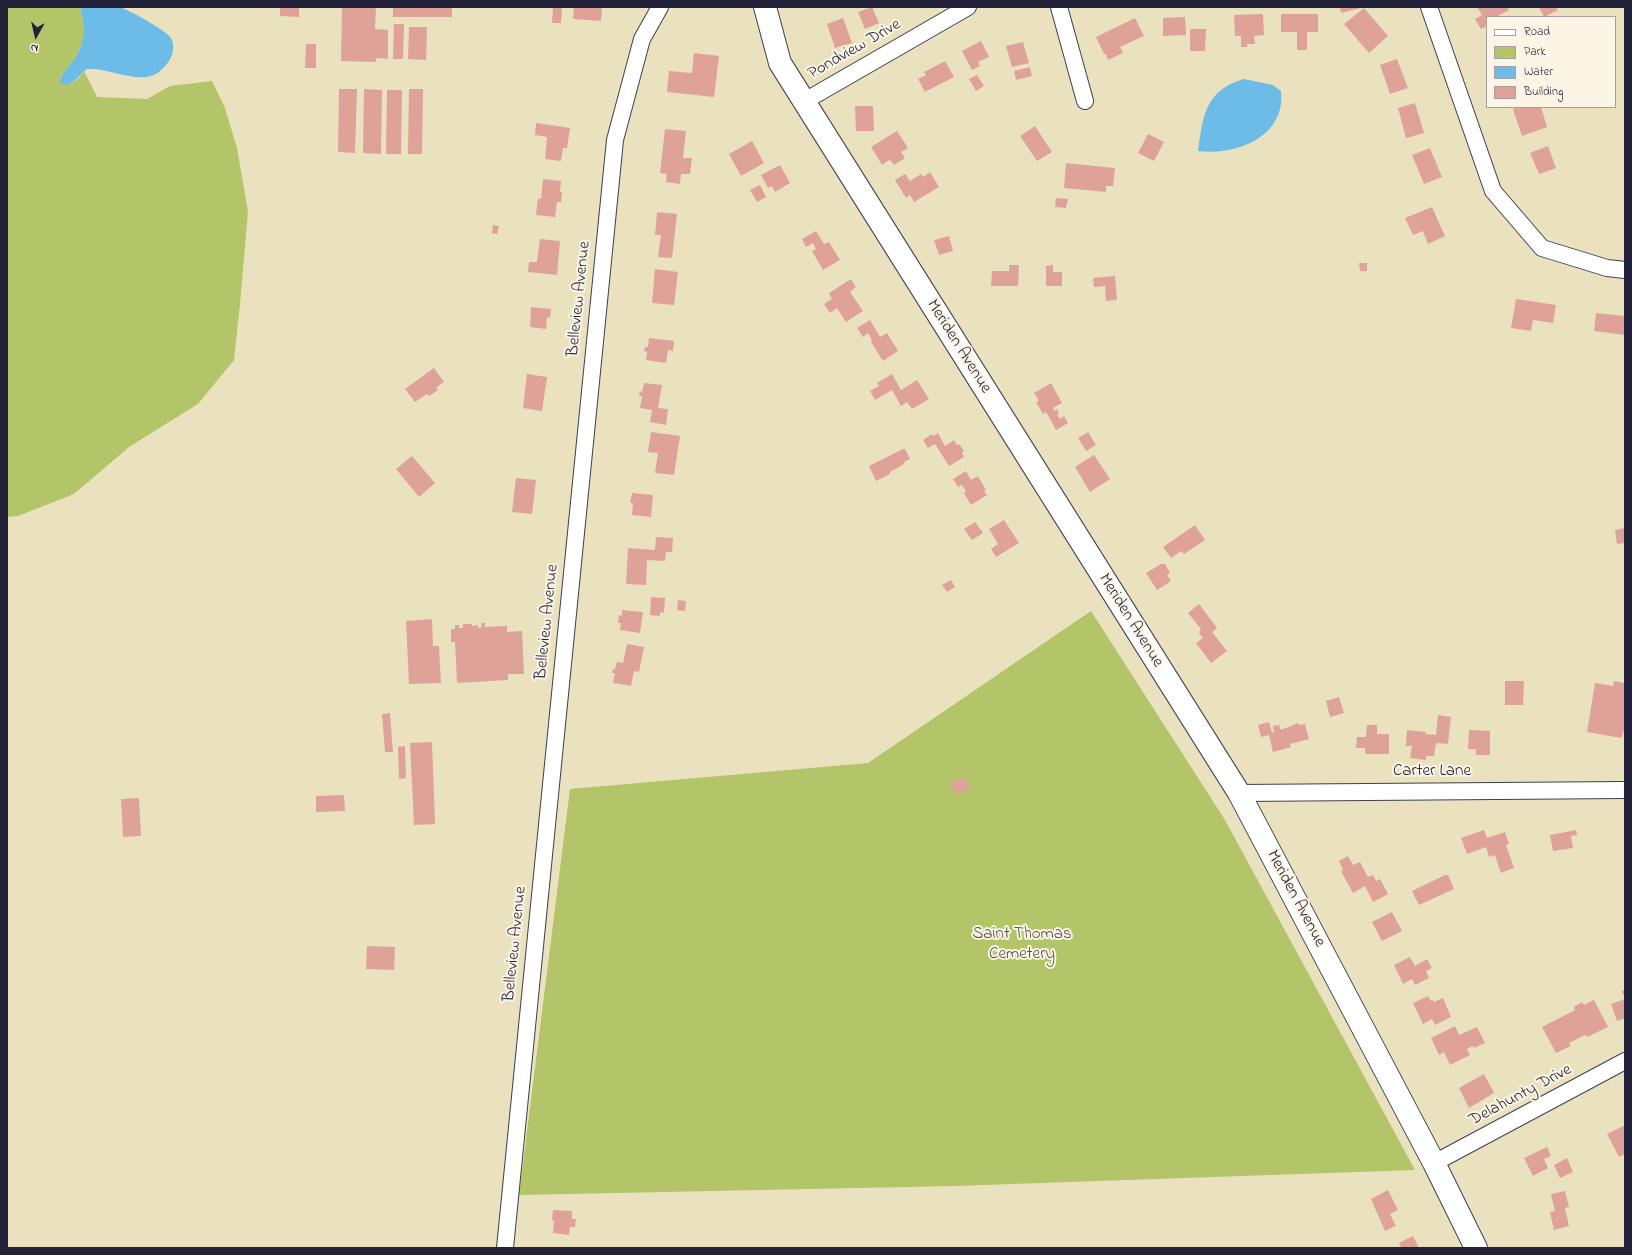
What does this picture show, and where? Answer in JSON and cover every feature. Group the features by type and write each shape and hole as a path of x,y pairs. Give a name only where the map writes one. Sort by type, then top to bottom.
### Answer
{"main road":[{"name":"Meriden Avenue","path":"766,7 780,63 803,102 1239,793 1434,1163 1476,1248"}],"street":[{"name":"Belleview Avenue","path":"505,1248 615,140 642,39 660,7"},
{"name":"Pondview Drive","path":"803,102 968,7"},
{"path":"1059,7 1085,101"},
{"path":"1429,7 1493,191 1542,248 1606,268 1625,270"},
{"name":"Carter Lane","path":"1239,793 1625,790"},
{"name":"Delahunty Drive","path":"1434,1163 1625,1061"}],"green space":[{"path":"7,7 80,7 83,21 82,42 77,55 63,74 60,82 63,84 70,84 77,80 84,71 97,97 147,99 170,86 212,81 225,108 237,148 248,212 234,360 198,404 129,447 74,494 18,516 7,517"},
{"name":"Saint Thomas Cemetery","path":"1091,611 1225,820 1415,1170 955,1186 519,1195 570,789 868,763"}],"water":[{"path":"117,6 131,12 163,31 171,38 173,47 170,59 165,67 154,75 147,77 87,69 71,83 64,84 60,82 63,74 77,55 82,42 83,21 80,7"},
{"path":"1244,79 1273,85 1281,91 1280,107 1275,120 1267,132 1256,140 1242,146 1213,152 1198,151 1204,116 1208,106 1221,90"}],"building":[{"path":"280,7 299,7 299,17 280,16"},
{"path":"342,7 376,7 375,29 388,30 388,59 376,58 376,62 341,61"},
{"path":"393,7 452,7 452,17 393,17"},
{"path":"553,7 562,8 561,23 552,23"},
{"path":"574,7 602,7 601,21 573,19"},
{"path":"872,7 879,23 865,29 858,12"},
{"path":"1340,7 1361,7 1361,8 1341,13"},
{"path":"1477,7 1507,7 1509,10 1498,16 1486,16 1486,26 1481,29 1475,19 1482,15"},
{"path":"1539,7 1556,7 1558,10 1546,16 1544,16"},
{"path":"1364,8 1388,36 1369,53 1344,24"},
{"path":"1263,14 1264,35 1254,36 1255,44 1247,44 1247,47 1241,47 1241,36 1235,36 1234,15"},
{"path":"1281,14 1318,14 1318,32 1307,32 1307,50 1297,50 1297,32 1281,32"},
{"path":"1185,17 1186,35 1163,36 1163,18"},
{"path":"843,18 852,43 835,48 827,24"},
{"path":"1135,18 1144,36 1120,47 1123,53 1108,60 1096,37"},
{"path":"394,24 404,24 403,59 393,59"},
{"path":"409,27 427,27 426,60 408,59"},
{"path":"1190,29 1206,29 1205,51 1190,51"},
{"path":"981,41 989,57 978,62 980,66 972,70 962,51"},
{"path":"1023,42 1029,63 1012,67 1006,46"},
{"path":"306,44 316,44 316,68 305,68"},
{"path":"694,53 719,56 714,97 667,92 669,71 692,73"},
{"path":"1397,59 1408,88 1390,94 1380,65"},
{"path":"945,61 954,77 925,92 918,79 926,75 924,72"},
{"path":"1030,67 1032,76 1016,80 1014,71"},
{"path":"977,75 984,86 976,91 969,79"},
{"path":"339,89 357,89 355,153 338,152"},
{"path":"364,89 382,90 381,154 363,153"},
{"path":"409,89 423,89 422,154 408,154"},
{"path":"387,90 402,90 401,154 386,154"},
{"path":"1415,103 1424,133 1406,138 1398,108"},
{"path":"855,106 873,106 874,131 856,131"},
{"path":"1541,108 1547,127 1522,136 1513,109"},
{"path":"536,123 570,128 567,148 563,148 561,161 545,159 547,137 535,135"},
{"path":"1035,126 1052,152 1037,161 1020,136"},
{"path":"665,129 686,131 683,158 692,158 690,174 681,174 680,184 666,182 667,174 660,173"},
{"path":"897,131 908,148 901,152 905,158 894,165 889,160 882,165 871,147"},
{"path":"1148,134 1164,142 1154,161 1138,153"},
{"path":"752,141 764,163 741,176 729,154"},
{"path":"1548,146 1556,168 1539,174 1530,153"},
{"path":"1430,148 1442,177 1424,184 1412,155"},
{"path":"1066,163 1115,168 1113,186 1106,186 1106,192 1064,188"},
{"path":"780,165 790,183 775,192 772,186 768,188 761,175"},
{"path":"930,172 939,187 914,202 910,195 906,198 895,180 905,174 910,181 921,174 923,177"},
{"path":"543,179 561,181 561,202 557,202 555,217 536,215 538,198 541,199"},
{"path":"760,185 766,197 757,202 750,190"},
{"path":"1056,198 1068,199 1066,208 1055,207"},
{"path":"1432,207 1445,236 1428,244 1423,231 1413,235 1405,218"},
{"path":"657,212 677,214 672,258 658,257 661,235 655,235"},
{"path":"493,225 499,226 497,234 492,233"},
{"path":"816,231 824,244 829,242 840,260 823,270 812,251 816,249 813,243 806,247 802,239"},
{"path":"949,236 953,251 939,255 934,240"},
{"path":"540,239 560,241 557,275 528,272 529,262 537,262"},
{"path":"1359,263 1367,263 1367,271 1360,271"},
{"path":"1009,265 1019,265 1018,286 991,286 992,271 1009,271"},
{"path":"1053,265 1053,272 1062,272 1062,286 1046,286 1046,266"},
{"path":"655,269 678,272 674,305 652,303"},
{"path":"1115,276 1117,300 1106,301 1105,286 1094,287 1093,278"},
{"path":"851,279 856,287 850,292 863,311 846,322 837,308 830,313 824,304 832,299 829,293"},
{"path":"1516,299 1556,305 1553,323 1533,320 1531,331 1511,328"},
{"path":"531,307 551,309 550,318 547,317 546,329 530,327"},
{"path":"1596,313 1625,316 1625,335 1594,331"},
{"path":"870,320 880,337 887,333 898,351 883,361 871,342 872,340 868,333 863,337 857,328"},
{"path":"649,338 674,341 673,351 668,350 666,363 646,360 647,352 644,351 645,347 648,347"},
{"path":"434,368 444,382 436,388 438,390 429,396 427,394 415,402 405,389"},
{"path":"527,374 547,377 542,411 523,408"},
{"path":"892,374 901,390 917,380 929,399 912,409 907,402 901,406 892,390 875,400 870,391 879,386 877,383"},
{"path":"644,383 662,385 658,408 668,409 666,425 650,422 652,410 640,408 642,396 639,396 640,391 642,392"},
{"path":"1051,383 1062,403 1053,408 1054,411 1057,409 1059,413 1057,414 1060,419 1064,416 1068,423 1056,430 1046,412 1043,414 1036,402 1039,401 1034,393"},
{"path":"651,432 680,436 674,475 655,473 658,453 648,452"},
{"path":"1088,432 1096,445 1086,451 1078,438"},
{"path":"938,433 945,446 954,440 957,445 959,444 964,451 962,453 964,457 949,466 935,444 928,448 923,440 932,434 933,436"},
{"path":"905,449 910,459 890,472 890,474 876,481 869,466"},
{"path":"1094,455 1110,479 1090,492 1075,467"},
{"path":"412,456 435,483 419,497 396,469"},
{"path":"966,471 971,480 978,476 986,490 984,491 987,495 971,505 964,493 966,492 962,485 958,487 953,479"},
{"path":"516,478 536,480 532,514 512,512"},
{"path":"632,493 653,495 651,517 632,515 633,503 630,503"},
{"path":"1004,520 1019,543 996,557 991,549 998,544 989,529"},
{"path":"975,522 983,533 972,540 964,529"},
{"path":"1195,525 1205,540 1184,554 1181,551 1171,558 1163,547"},
{"path":"1625,528 1625,543 1617,544 1615,530"},
{"path":"656,537 673,538 672,552 666,552 665,561 647,560 646,585 626,584 628,548 655,550"},
{"path":"1161,564 1165,564 1170,573 1167,575 1171,581 1157,590 1146,573"},
{"path":"951,580 955,587 947,592 942,585"},
{"path":"651,597 665,598 664,613 660,612 660,616 650,615"},
{"path":"678,600 686,601 685,611 677,610"},
{"path":"1199,604 1217,628 1212,632 1227,651 1211,663 1196,643 1203,638 1199,633 1201,629 1188,613"},
{"path":"622,610 643,612 640,633 620,630 621,623 618,623 619,615 622,616"},
{"path":"432,619 433,646 439,646 441,683 409,684 406,621"},
{"path":"481,623 485,623 485,627 507,626 507,632 522,631 524,674 508,674 508,680 457,683 455,642 451,642 451,629 455,629 455,625 459,625 459,628 463,628 463,624 472,624 472,626 478,625 478,628 482,627"},
{"path":"627,644 644,647 639,672 634,671 631,686 613,683 615,673 612,673 617,662 623,663"},
{"path":"1505,681 1524,681 1523,705 1505,705"},
{"path":"1614,681 1625,683 1625,732 1623,732 1622,738 1587,732 1595,683 1613,686"},
{"path":"1339,697 1344,713 1330,717 1326,701"},
{"path":"390,713 393,752 385,752 382,714"},
{"path":"1438,715 1451,717 1448,744 1436,743 1434,756 1426,756 1426,760 1410,758 1412,746 1406,746 1407,730 1426,732 1425,734 1436,735"},
{"path":"1269,722 1272,733 1274,732 1273,726 1279,725 1281,730 1298,723 1299,725 1305,724 1309,739 1290,744 1291,747 1273,752 1269,735 1261,737 1258,725"},
{"path":"1367,725 1377,725 1377,734 1389,734 1389,754 1365,754 1365,748 1356,748 1357,737 1366,737"},
{"path":"1469,730 1490,731 1490,755 1476,755 1476,749 1468,749"},
{"path":"432,742 435,824 414,825 410,743"},
{"path":"405,746 406,778 399,779 398,747"},
{"path":"966,777 970,789 955,794 951,782"},
{"path":"344,795 345,811 316,812 316,796"},
{"path":"139,798 141,836 123,837 121,799"},
{"path":"1484,830 1487,838 1505,832 1509,844 1506,845 1514,868 1501,873 1495,855 1489,857 1486,847 1467,854 1461,838"},
{"path":"1576,830 1577,835 1571,836 1573,848 1553,851 1550,835"},
{"path":"1348,856 1353,865 1360,862 1368,877 1373,875 1376,881 1380,879 1388,894 1373,902 1365,886 1353,893 1341,871 1343,870 1339,861"},
{"path":"1445,875 1448,875 1454,889 1419,905 1412,891"},
{"path":"1392,912 1402,931 1382,941 1372,922"},
{"path":"367,946 395,947 394,970 366,969"},
{"path":"1410,957 1415,966 1427,959 1432,968 1426,971 1429,978 1415,985 1412,979 1403,984 1394,965"},
{"path":"1625,990 1625,999 1622,991"},
{"path":"1428,996 1431,1001 1433,1000 1434,1002 1443,998 1451,1017 1435,1025 1432,1019 1423,1024 1413,1003"},
{"path":"1625,999 1625,1018 1617,1021 1611,1004"},
{"path":"1594,1000 1608,1027 1587,1037 1585,1035 1569,1043 1571,1046 1556,1053 1542,1027 1575,1010 1574,1007 1582,1002 1584,1005"},
{"path":"1455,1026 1459,1035 1477,1027 1485,1043 1474,1048 1473,1046 1467,1049 1470,1055 1450,1065 1444,1052 1439,1055 1431,1038"},
{"path":"1484,1074 1494,1093 1469,1108 1459,1088"},
{"path":"1625,1125 1625,1154 1619,1157 1607,1134"},
{"path":"1547,1147 1551,1156 1544,1159 1548,1168 1533,1176 1524,1158"},
{"path":"1567,1158 1573,1172 1560,1178 1554,1165"},
{"path":"1388,1190 1398,1210 1390,1214 1396,1226 1385,1231 1371,1199"},
{"path":"1565,1191 1569,1207 1565,1208 1569,1226 1554,1230 1550,1212 1555,1211 1551,1194"},
{"path":"553,1210 572,1211 572,1219 576,1219 575,1227 570,1227 569,1235 553,1233"},
{"path":"1413,1236 1419,1248 1401,1248 1399,1243"}]}
